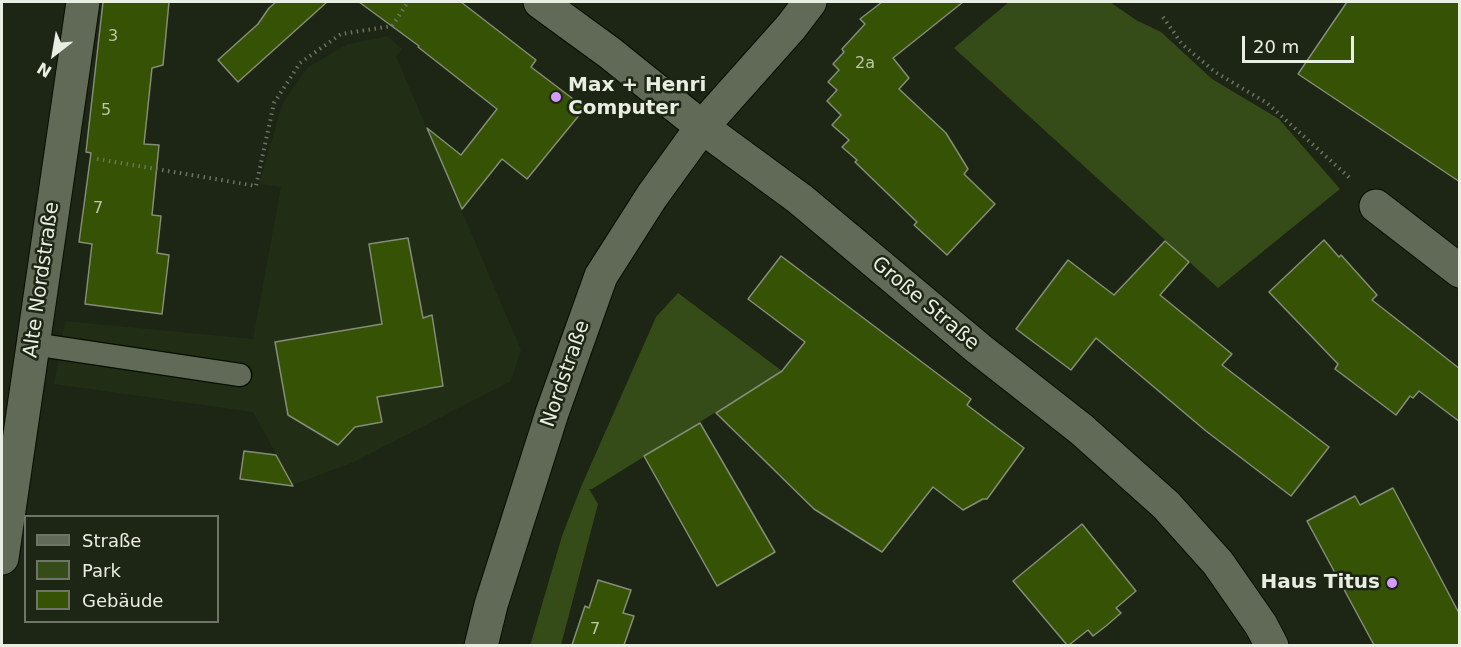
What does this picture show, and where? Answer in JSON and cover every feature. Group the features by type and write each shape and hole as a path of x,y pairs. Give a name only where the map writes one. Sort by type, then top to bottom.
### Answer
{"street":[{"name":"Alte Nordstraße","path":"2,558 82,2"},
{"name":"Große Straße","path":"540,2 800,199 979,349 1081,429 1159,498 1218,563 1261,625 1272,645"},
{"name":"Nordstraße","path":"481,645 491,605 552,413 600,276 652,196 702,127 791,27 810,2"},
{"path":"1376,206 1460,272"}],"lane":[{"path":"33,344 240,375"}],"path":[{"path":"60,152 256,186 274,103 300,63 340,34 392,26 408,2"},
{"path":"1163,18 1182,44 1215,72 1267,103 1352,179 1376,206"}],"shaded area":[{"path":"388,36 402,49 396,56 521,350 511,381 354,462 293,485 253,412 54,384 65,321 253,339 281,187 259,184 283,102 308,67 348,44"}],"green space":[{"path":"1009,2 1110,2 1136,20 1161,32 1212,79 1279,119 1340,189 1218,288 954,48"},
{"path":"678,293 782,371 589,489 598,504 561,645 530,646 562,536 581,487 656,317"}],"building":[{"path":"103,2 169,2 163,65 152,68 144,144 159,145 152,215 161,216 157,253 169,255 162,314 85,304 92,244 79,242 91,153 86,152"},
{"path":"276,2 327,2 238,82 218,60 258,24"},
{"path":"359,2 461,2 536,60 531,67 585,108 527,179 502,159 462,209 427,128 461,155 497,109 419,46"},
{"path":"882,2 963,2 893,58 909,78 899,89 946,133 968,169 964,174 995,204 947,255 914,225 917,222 855,162 857,160 842,147 849,140 832,125 841,115 827,101 837,90 828,82 839,70 833,64 844,52 842,49 865,24 860,19"},
{"path":"1347,2 1460,2 1460,182 1298,74"},
{"path":"408,238 423,318 432,315 443,386 377,397 382,422 355,427 338,445 288,415 275,342 382,324 369,244"},
{"path":"1324,240 1339,257 1341,255 1377,295 1372,300 1460,369 1460,422 1419,391 1413,398 1410,396 1396,415 1335,369 1338,364 1269,292"},
{"path":"1165,241 1189,262 1160,295 1232,354 1222,365 1329,447 1291,496 1206,431 1096,338 1071,370 1016,329 1068,260 1114,295"},
{"path":"781,256 971,399 967,405 1024,448 987,499 963,510 933,487 882,552 814,509 716,413 782,371 805,342 748,299"},
{"path":"700,423 775,552 717,586 644,456"},
{"path":"244,451 276,455 293,486 240,479"},
{"name":"Haus Titus","path":"1393,488 1460,615 1460,645 1374,645 1307,521 1355,496 1360,505"},
{"path":"1082,524 1136,591 1116,608 1121,613 1106,626 1093,636 1088,630 1067,645 1013,581"},
{"path":"598,580 631,590 623,613 634,616 624,645 572,645 585,606 589,608"}],"place":[{"name":"Max + Henri Computer","path":"556,97"},
{"name":"Haus Titus","path":"1392,583"}]}
